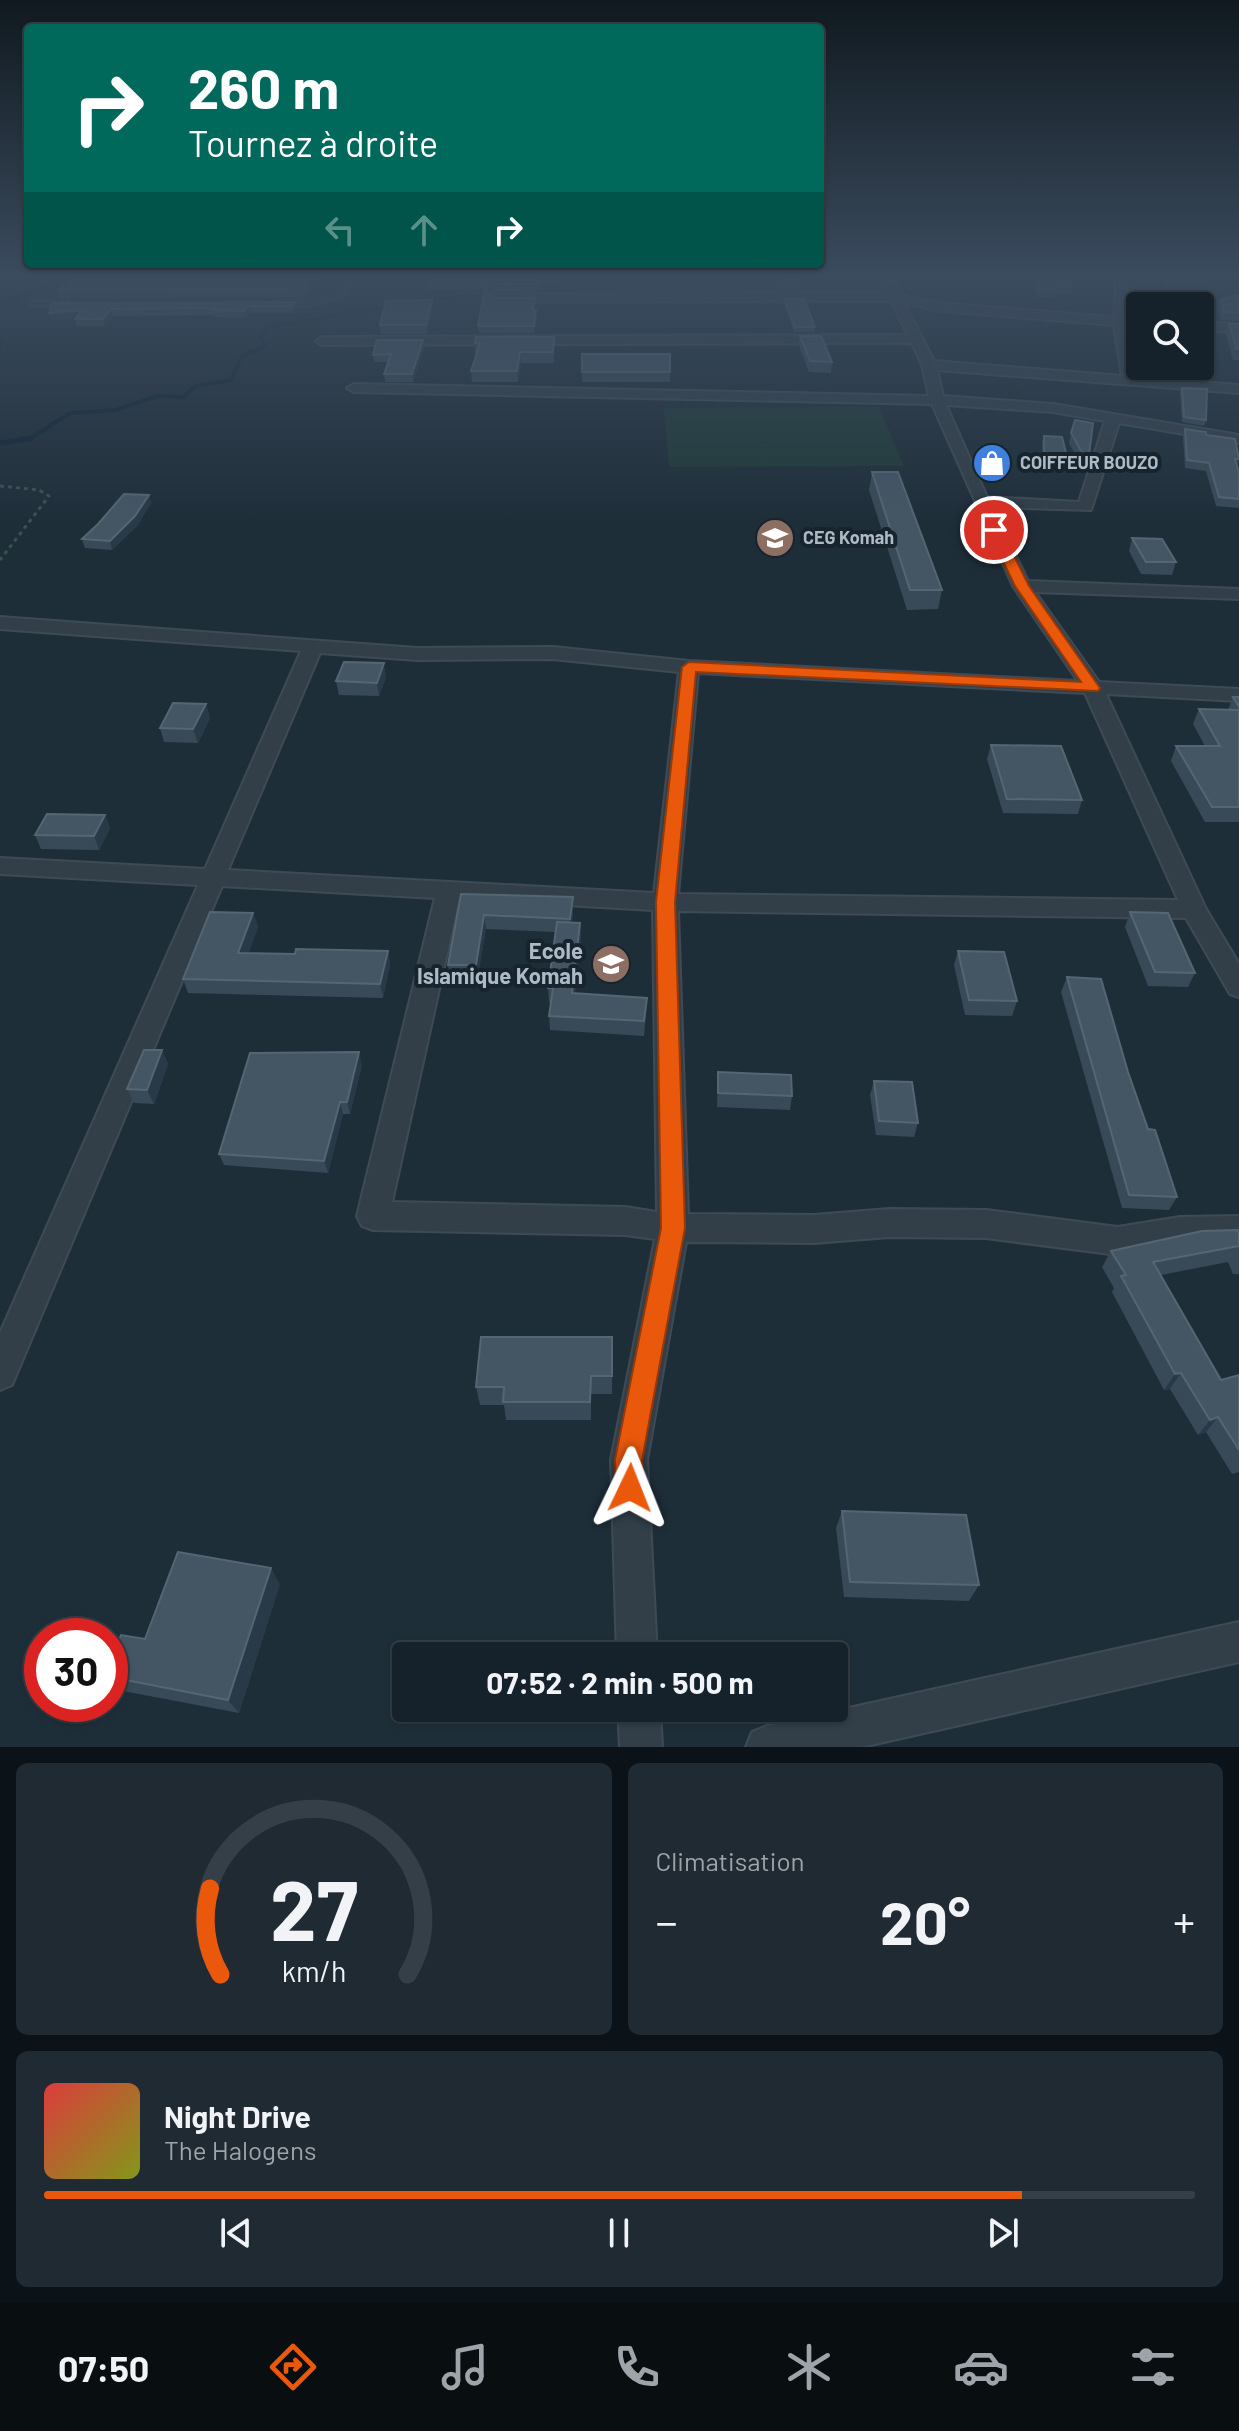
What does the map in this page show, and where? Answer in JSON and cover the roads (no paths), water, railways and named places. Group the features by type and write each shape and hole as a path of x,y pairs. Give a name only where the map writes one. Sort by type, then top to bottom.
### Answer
{"street":[{"path":"926,360 937,400 1022,586 1093,688 1194,909 1239,987"},
{"path":"1123,360 1130,381"},
{"path":"929,365 1239,389"},
{"path":"354,388 937,400 1053,408 1239,439"},
{"path":"981,502 1085,507 1113,418"},
{"path":"1022,586 1239,594"},
{"path":"0,623 417,654 553,653 689,667 1239,695"},
{"path":"0,1373 313,646"},
{"path":"636,1642 629,1460 673,1228 665,902 689,667"},
{"path":"0,866 665,902 1194,909"},
{"path":"449,890 373,1216 625,1221 673,1228 814,1229 889,1223 986,1224 1118,1241 1180,1231 1239,1230"},
{"path":"767,1747 1239,1642"},
{"path":"640,1722 641,1747"}],"waterway":[{"path":"28,440 70,413 116,410 157,396 184,397 196,386 231,380 240,360"},
{"path":"0,443 31,438"}],"place":[{"name":"COIFFEUR BOUZO","path":"992,463"},
{"name":"CEG Komah","path":"775,538"},
{"name":"Ecole Islamique Komah","path":"611,964"}]}
